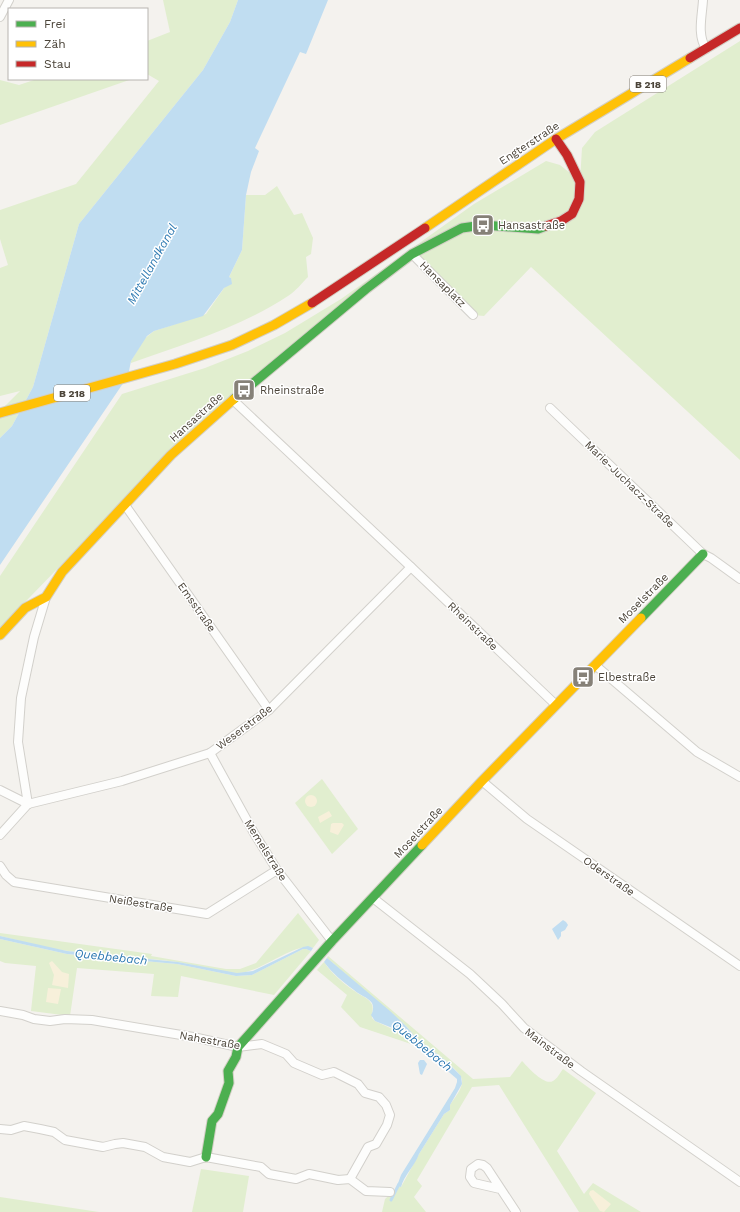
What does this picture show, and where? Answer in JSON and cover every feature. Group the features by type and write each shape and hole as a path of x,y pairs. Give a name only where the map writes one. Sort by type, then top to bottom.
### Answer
{"street":[{"path":"0,17 9,0"},
{"path":"703,0 700,31 701,41 706,49"},
{"name":"Engterstraße","path":"0,413 145,373 232,345 274,326 337,286 556,139 740,28"},
{"name":"Hansastraße","path":"28,804 18,742 21,698 34,637 46,597 62,572 172,455 233,400 366,289 412,254 462,228 483,225 538,229 561,221 572,214 579,199 580,182 567,155 556,139"},
{"name":"Hansaplatz","path":"412,254 473,315"},
{"name":"Rheinstraße","path":"233,400 555,704"},
{"name":"Marie-Juchacz-Straße","path":"550,408 707,556 740,579"},
{"name":"Emsstraße","path":"125,505 269,710"},
{"name":"Moselstraße","path":"206,1157 212,1121 218,1114 229,1083 228,1071 236,1057 238,1047 332,941 482,780 555,704 707,556"},
{"name":"Weserstraße","path":"28,804 122,781 210,752 269,710 411,567"},
{"name":"Hansastraße","path":"0,635 25,608 46,597"},
{"path":"595,665 697,752 740,777"},
{"name":"Memelstraße","path":"210,752 254,833 277,870 332,941"},
{"name":"Oderstraße","path":"482,780 527,819 740,966"},
{"path":"0,790 28,804 0,835"},
{"name":"Neißestraße","path":"0,866 6,876 14,882 207,914 277,870"},
{"name":"Mainstraße","path":"373,898 470,974 502,1004 524,1028 581,1071 740,1182"},
{"name":"Nahestraße","path":"0,1011 39,1020 92,1020 193,1037 238,1047 262,1044 286,1054 294,1063 322,1075 334,1072 358,1084 365,1093 379,1097 386,1105 390,1115 387,1125 376,1144 368,1147 350,1179"},
{"path":"0,1129 11,1130 24,1126 40,1128 54,1132 65,1140 104,1147 119,1143 145,1147 162,1157 190,1162 206,1157 261,1167 269,1174 296,1179 309,1174 338,1180 350,1179 366,1191 390,1192"},
{"path":"500,1189 516,1212"}],"green space":[{"path":"163,0 238,0 230,22 203,70 79,224 33,387 12,426 0,438 0,411 20,391 0,396 0,268 8,265 0,239 0,210 76,184 159,81 148,75 148,41 170,32"},
{"path":"740,41 740,460 531,267 484,316 473,315 412,254 366,289 123,501 0,628 0,576 122,394 205,368 248,351 285,333 341,299 474,204 546,161 560,165 580,181 582,148 595,132"},
{"path":"0,80 19,85 34,80 129,80 0,125"},
{"path":"277,186 294,215 302,213 313,238 311,254 306,257 308,277 291,294 251,317 192,342 131,363 144,339 154,331 206,314 231,278 229,277 242,250 246,195 265,195"},
{"path":"322,779 358,829 332,854 295,803"},
{"path":"298,913 319,940 313,948 306,947 297,949 256,969 237,973 222,972 177,962 59,950 0,936 0,933 152,954 151,956 226,969 240,969 256,963"},
{"path":"0,939 67,954 177,964 236,976 252,975 303,949 311,951 274,995 181,976 178,997 151,996 154,974 77,968 70,1016 31,1011 36,966 5,963 0,961"},
{"path":"328,956 473,1079 510,1077 522,1061 536,1075 545,1081 553,1081 563,1069 596,1093 557,1151 584,1194 593,1183 641,1212 579,1212 499,1085 472,1087 417,1180 422,1186 414,1197 426,1212 382,1212 385,1199 395,1190 397,1186 401,1187 419,1154 444,1114 450,1110 450,1105 460,1090 462,1080 456,1070 416,1038 406,1026 327,958"},
{"path":"324,962 343,982 369,1001 373,1010 372,1018 375,1021 401,1033 413,1042 411,1044 360,1027 341,1007 347,995 317,970"},
{"path":"201,1169 249,1176 243,1212 192,1212"},
{"path":"0,1197 99,1212 0,1212"}],"sand":[{"path":"311,795 315,797 317,801 315,805 311,807 307,805 305,801 307,797"},
{"path":"329,811 332,816 320,823 318,817"},
{"path":"342,823 344,825 338,835 330,832 331,824"},
{"path":"52,961 62,972 69,974 68,988 52,985 54,975 49,963"},
{"path":"48,988 61,989 58,1004 46,1002"},
{"path":"593,1190 611,1204 604,1212 600,1211 589,1194 590,1191"}],"water":[{"name":"Mittellandkanal","path":"238,0 328,0 306,54 300,52 255,148 259,151 251,172 246,195 242,250 229,277 231,278 232,284 224,288 203,316 154,331 147,336 131,361 128,376 0,565 0,438 12,426 33,387 79,224 203,70 230,22"},
{"path":"563,920 568,925 565,930 561,932 561,936 558,940 552,929"},
{"path":"0,936 67,951 178,962 237,973 253,971 303,947 308,946 313,948 311,951 303,949 252,975 236,976 177,964 67,954 0,939"},
{"path":"327,958 390,1011 417,1039 445,1060 461,1076 462,1084 450,1105 450,1110 444,1114 419,1154 401,1187 397,1186 401,1175 455,1088 457,1079 409,1038 395,1029 375,1021 371,1015 373,1009 372,1003 334,974 324,962"},
{"path":"420,1060 424,1060 427,1064 422,1075 420,1074 418,1063"}],"waterway":[{"name":"Quebbebach","path":"391,1200 399,1184"}],"traffic: fast":[{"path":"234,399 366,289 412,254 462,228 483,225 538,229 546,226"},
{"path":"641,618 703,554"},
{"path":"206,1157 212,1121 218,1114 229,1083 228,1071 236,1057 238,1047 332,941 422,845"}],"traffic: slow":[{"path":"425,228 556,139 690,58"},
{"path":"0,413 175,364 232,345 274,325 312,303"},
{"path":"0,635 25,608 46,597 62,572 171,455 234,399"},
{"path":"422,845 482,781 641,618"}],"traffic: jam":[{"path":"690,58 740,28"},
{"path":"546,226 561,221 572,214 579,199 580,182 567,155 556,139"},
{"path":"312,303 425,228"}],"place":[{"name":"Hansastraße","path":"483,225"},
{"name":"Rheinstraße","path":"244,390"},
{"name":"Elbestraße","path":"583,677"}]}
